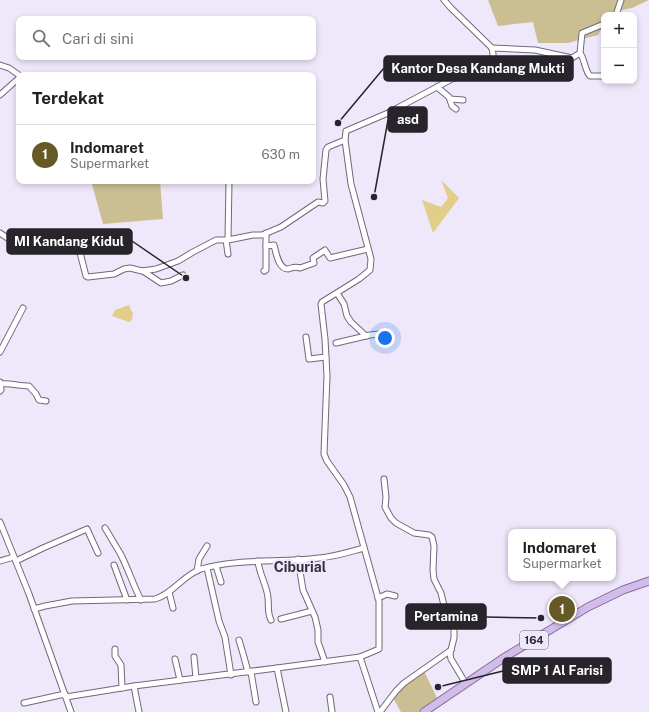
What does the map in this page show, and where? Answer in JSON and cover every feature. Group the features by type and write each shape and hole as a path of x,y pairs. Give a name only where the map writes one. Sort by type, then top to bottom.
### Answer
{"main road":[{"name":"164","path":"424,712 505,657 588,607 623,590 649,580"}],"street":[{"path":"24,703 134,686 231,675 360,657 379,649 378,598 364,548 348,492 327,461 324,454 327,390 326,358 321,304 370,270 371,259 351,184 345,140 346,131 388,112 452,79 488,69 493,62 494,54 492,48 444,0"},
{"path":"617,12 621,0"},
{"path":"601,25 582,33 580,53 584,59 587,73 590,76 601,76"},
{"path":"492,48 534,50 572,58 580,53"},
{"path":"0,64 16,73"},
{"path":"0,95 16,81"},
{"path":"437,86 450,99 452,106 456,109"},
{"path":"450,99 463,100"},
{"path":"142,271 173,264 211,242 266,233 281,227 318,202 324,203 323,179 326,150 328,147 345,140"},
{"path":"228,184 228,254"},
{"path":"0,233 19,246 28,246 28,243 62,240 66,240 69,244 78,245 86,276 88,277 114,274 130,268 142,271 161,283 171,281 183,275"},
{"path":"264,271 266,270 266,233"},
{"path":"266,246 274,246 279,263 286,269 297,266 300,268 314,263 312,258 326,250 330,258 368,249"},
{"path":"337,293 344,304 347,316 351,322 366,336"},
{"path":"0,352 23,308"},
{"path":"336,343 379,334"},
{"path":"306,337 309,359 326,358"},
{"path":"0,391 1,383 29,386 39,400 46,401"},
{"path":"384,479 386,497 385,507 391,518 396,523 414,534 429,535 432,538 434,546 434,579 441,593 446,614 454,629 454,638 450,654 451,659 466,684"},
{"path":"0,522 34,609 71,712"},
{"path":"105,528 121,554 137,594 141,600"},
{"path":"0,561 15,559 87,529 98,553"},
{"path":"197,571 199,559 206,546"},
{"path":"34,609 72,601 155,599 169,592 197,571 207,568 234,562 328,557 364,548"},
{"path":"298,559 303,590 318,630 318,642 325,662"},
{"path":"258,561 267,593 268,614 270,620"},
{"path":"114,565 127,600"},
{"path":"216,566 220,582"},
{"path":"207,568 225,637 231,675"},
{"path":"169,592 173,608"},
{"path":"378,598 387,594 395,596"},
{"path":"281,619 312,611"},
{"path":"238,640 249,672 256,702"},
{"path":"115,649 115,656 121,665 122,688"},
{"path":"379,712 404,683 451,650"},
{"path":"194,657 196,678"},
{"path":"360,657 379,712"},
{"path":"175,659 180,680"},
{"path":"277,668 286,712"},
{"path":"134,686 138,712"},
{"path":"330,697 332,712"}],"shaded area":[{"path":"488,0 649,0 632,8 612,12 601,12 601,30 598,35 568,43 538,43 533,22 498,26"},
{"path":"441,180 459,198 433,233 422,200 441,207 448,198"},
{"path":"92,184 160,184 163,219 103,224"},
{"path":"129,305 133,314 132,320 129,322 112,316 115,310"},
{"path":"424,671 438,700 421,712 401,712 393,698 408,683"}],"place":[{"name":"Kantor Desa Kandang Mukti","path":"338,123"},
{"name":"asd","path":"374,197"},
{"name":"MI Kandang Kidul","path":"186,278"},
{"name":"Indomaret","path":"562,609"},
{"name":"Pertamina","path":"541,618"},
{"name":"SMP 1 Al Farisi","path":"438,687"}],"district":[{"name":"Ciburial","path":"300,567"}]}
